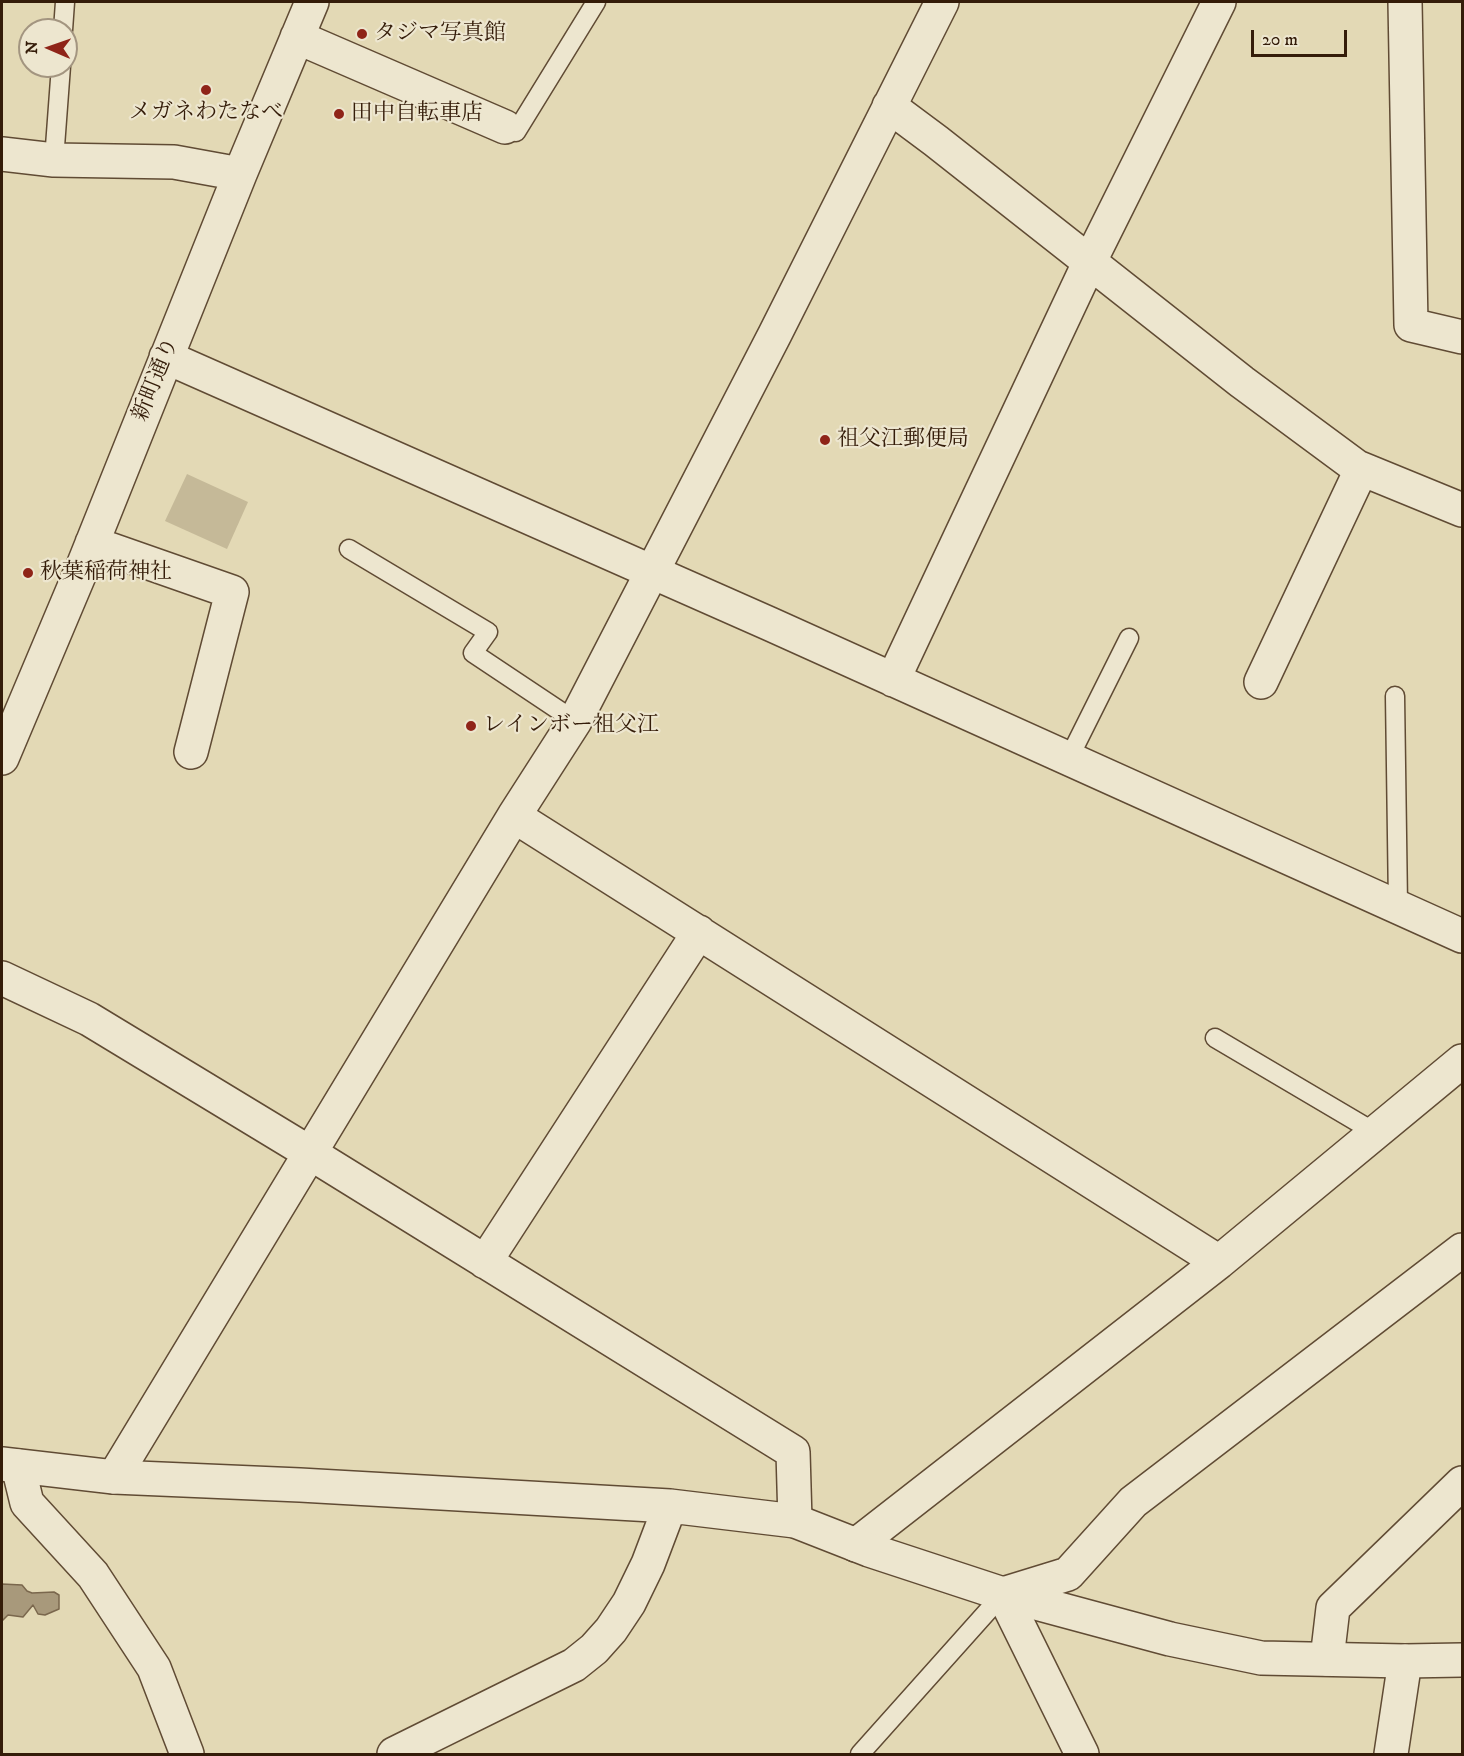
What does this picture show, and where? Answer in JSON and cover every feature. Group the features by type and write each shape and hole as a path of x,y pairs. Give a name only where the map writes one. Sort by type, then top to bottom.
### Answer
{"street":[{"name":"新町通り","path":"2,758 312,2"},
{"path":"114,1477 514,816 575,721 775,334 942,2"},
{"path":"893,680 1090,261 1219,2"},
{"path":"1405,2 1411,325 1462,337"},
{"path":"297,37 505,127"},
{"path":"889,106 1242,382 1361,470 1462,510"},
{"path":"2,154 54,160 174,162 240,174"},
{"path":"166,357 1069,758 1398,905 1462,936"},
{"path":"1262,682 1361,470"},
{"path":"92,543 232,592 190,752"},
{"path":"514,816 1219,1262"},
{"path":"485,1262 699,932"},
{"path":"2,978 89,1018 793,1452 795,1521"},
{"path":"856,1545 1219,1262 1462,1061"},
{"path":"1003,1594 1068,1574 1133,1502 1462,1250"},
{"path":"10,1465 114,1477 670,1506 795,1521 856,1545 1003,1594 1170,1639 1261,1658 1462,1660"},
{"path":"10,1465 27,1503 93,1575 154,1668 187,1755"},
{"path":"1327,1659 1333,1608 1462,1483"},
{"path":"394,1755 573,1665 594,1649 611,1630 629,1603 648,1564 670,1506"},
{"path":"1003,1594 1082,1755"},
{"path":"1391,1755 1405,1661"}],"lane":[{"path":"64,18 65,2"},
{"path":"505,127 516,132 596,2"},
{"path":"54,160 60,78"},
{"path":"349,549 488,633 473,653 575,721"},
{"path":"1069,758 1129,638"},
{"path":"1395,696 1398,905"},
{"path":"1215,1038 1376,1133"},
{"path":"860,1755 1003,1594"}],"shaded area":[{"path":"187,474 248,502 227,549 165,521"},
{"path":"2,1584 22,1585 32,1593 54,1592 59,1595 59,1609 45,1615 38,1614 33,1605 23,1617 8,1615 2,1621"}],"place":[{"name":"タジマ写真館","path":"362,34"},
{"name":"メガネわたなべ","path":"206,90"},
{"name":"田中自転車店","path":"339,114"},
{"name":"祖父江郵便局","path":"825,440"},
{"name":"秋葉稲荷神社","path":"28,573"},
{"name":"レインボー祖父江","path":"471,726"}]}
